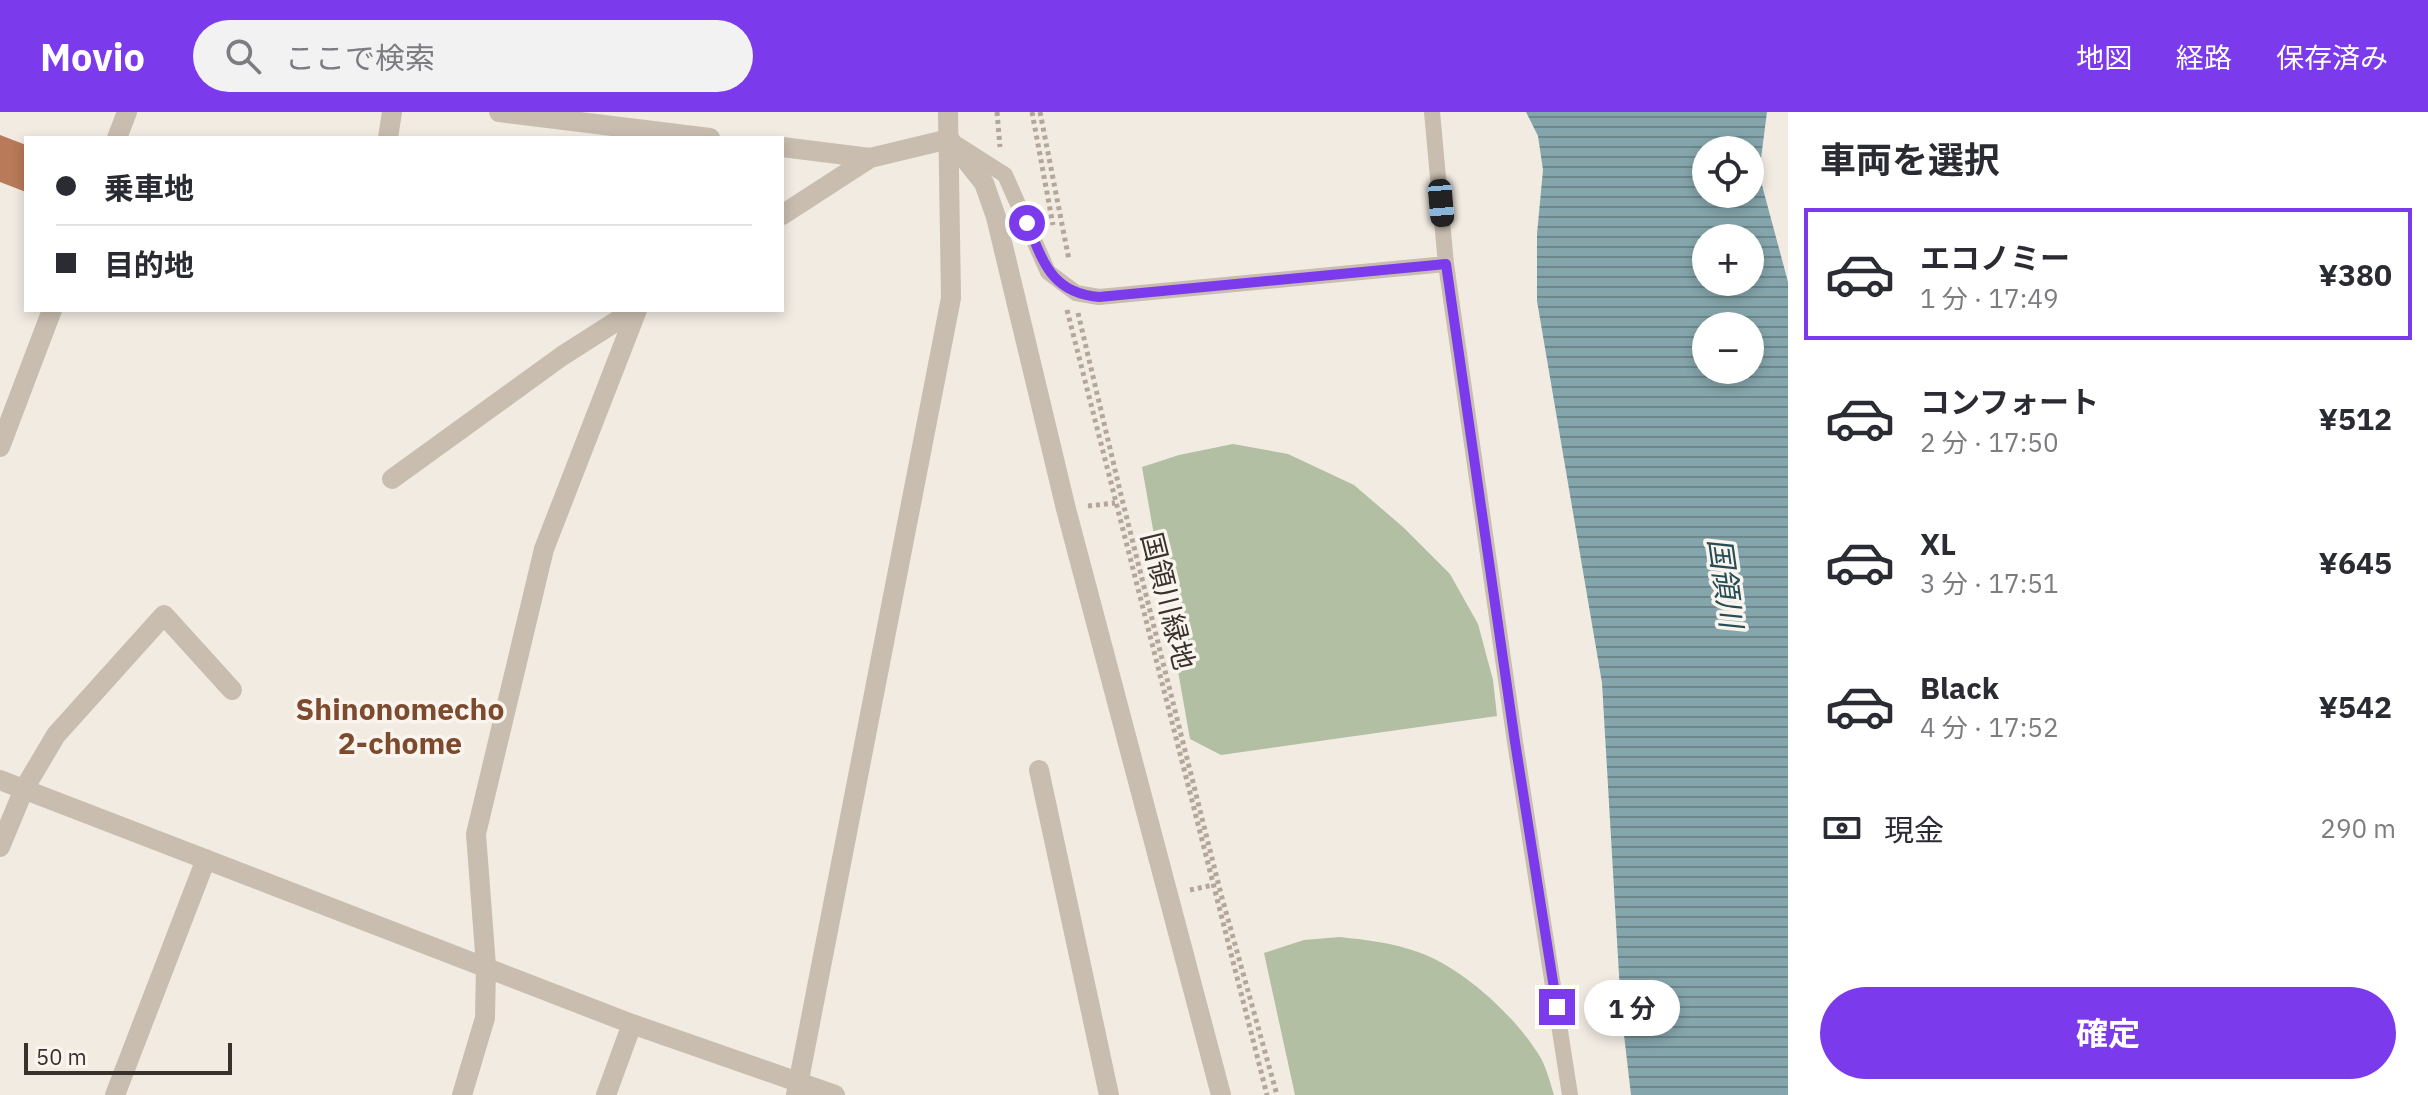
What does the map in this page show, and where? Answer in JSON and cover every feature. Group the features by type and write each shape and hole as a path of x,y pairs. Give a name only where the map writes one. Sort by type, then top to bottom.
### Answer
{"street":[{"path":"118,136 127,112"},
{"path":"388,136 392,112"},
{"path":"499,112 694,136"},
{"path":"797,1088 951,298 948,112"},
{"path":"784,214 870,158 949,139"},
{"path":"949,139 984,183 996,217 1066,509 1221,1095"},
{"path":"784,147 870,158"},
{"path":"0,447 51,312"},
{"path":"392,479 562,356 633,312"},
{"path":"462,1095 485,1018 486,966 476,834 544,549 635,312"},
{"path":"0,847 24,789 56,735 164,615 232,690"},
{"path":"1039,770 1109,1095"},
{"path":"0,780 797,1088 835,1095"},
{"path":"115,1095 206,859"},
{"path":"606,1095 632,1024"}],"lane":[{"path":"1432,112 1446,264 1570,1095"},
{"path":"949,139 1005,175 1048,272 1070,289 1099,297 1446,264"}],"path":[{"path":"1032,112 1056,240"},
{"name":"国領川緑地","path":"1040,112 1070,289 1202,817 1277,1095"},
{"path":"1070,289 1067,318 1267,1095"}],"green space":[{"path":"1233,444 1288,454 1354,485 1403,527 1450,574 1478,624 1493,680 1497,716 1221,755 1190,739 1142,467 1179,455"},
{"path":"1340,937 1418,952 1469,981 1502,1009 1529,1040 1544,1064 1554,1095 1295,1095 1264,953 1304,940"}],"water":[{"name":"国領川","path":"1526,112 1767,112 1764,136 1692,136 1692,208 1764,208 1764,193 1788,282 1788,1095 1631,1095 1621,1009 1602,683 1537,301 1537,234 1543,170 1538,136"}],"building":[{"path":"0,135 24,144 24,191 0,182"}],"district":[{"name":"Shinonomecho 2-chome","path":"400,727"}],"route":[{"path":"1027,223 1048,272 1076,293 1099,297 1446,264 1557,1007"}]}
